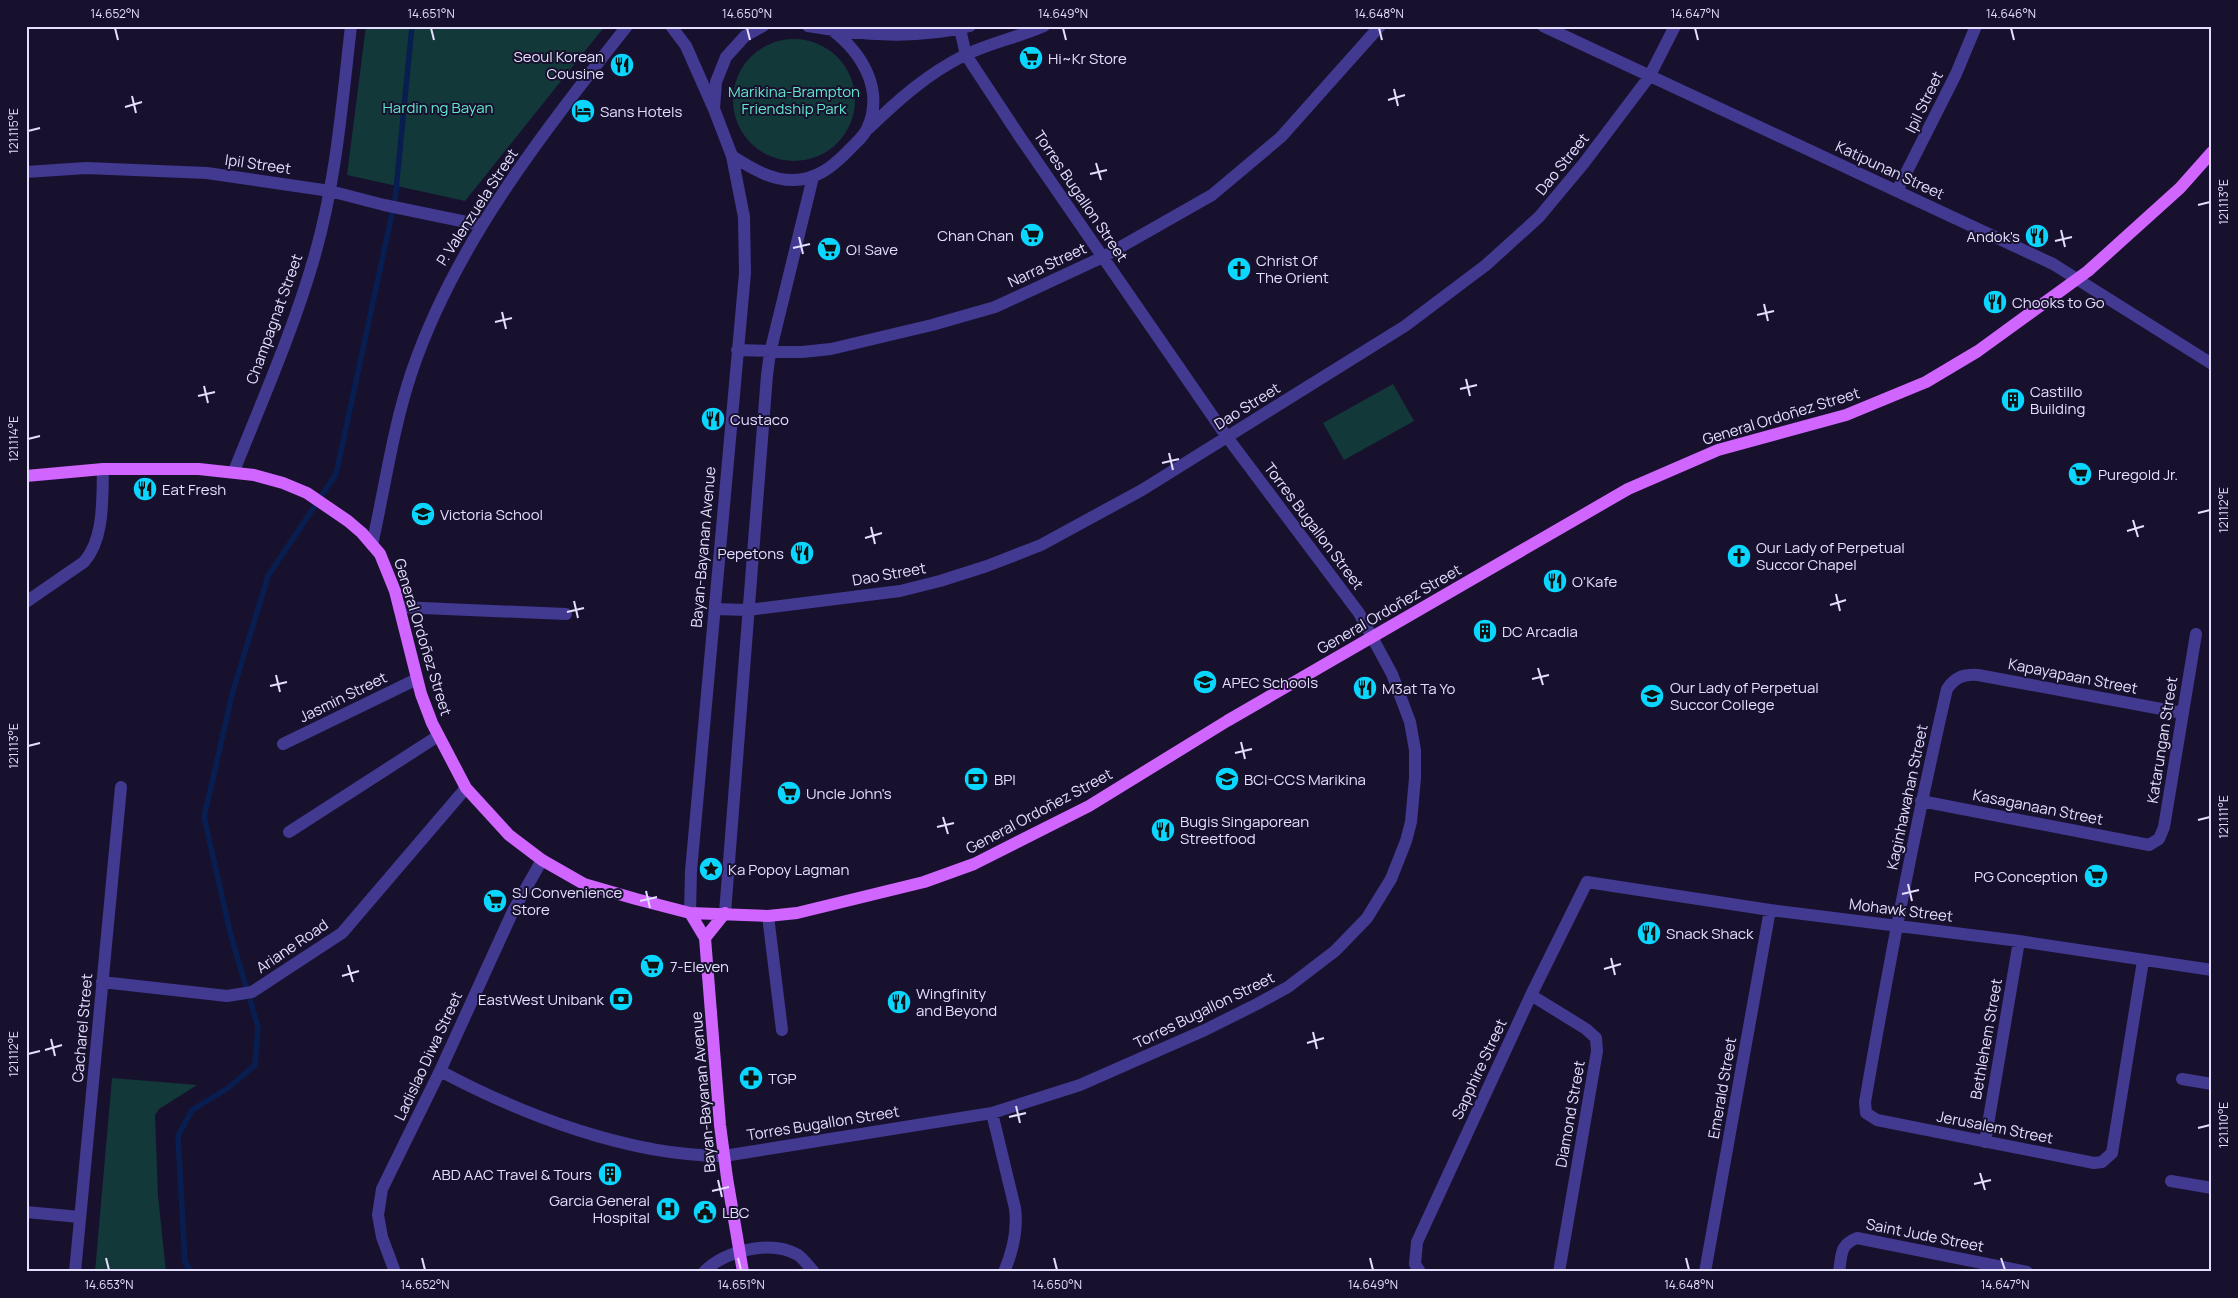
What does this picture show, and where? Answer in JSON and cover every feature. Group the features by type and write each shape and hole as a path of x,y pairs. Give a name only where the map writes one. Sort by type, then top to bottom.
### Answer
{"main road":[{"name":"General Ordoñez Street","path":"26,476 103,468 199,468 234,471 272,479 314,497 348,521 372,545 385,564 426,710 466,788 494,820 542,860 584,884 690,912 768,916 797,912 915,885 974,864 1089,806 1227,721 1590,510 1646,480 1718,450 1846,415 1926,382 1978,351 2078,280 2180,188 2212,152"},
{"name":"Bayan-Bayanan Avenue","path":"690,912 706,938 724,1156 743,1272"},
{"path":"706,938 725,913"}],"street":[{"name":"Champagnat Street","path":"234,471 303,295 315,257 330,191 351,26"},
{"name":"P. Valenzuela Street","path":"372,545 412,373 450,280 481,225 571,96 626,26"},
{"path":"670,26 686,46 714,109"},
{"path":"714,109 716,82 726,56 745,36 763,26"},
{"path":"808,26 832,30 907,35 965,28"},
{"path":"732,156 774,178 794,180 813,177 835,165 903,95 933,73 966,55 1044,26"},
{"name":"Narra Street","path":"737,350 770,353 831,349 932,325 995,307 1103,257 1212,195 1274,143 1380,26"},
{"name":"Katipunan Street","path":"1543,26 2053,264 2212,364"},
{"name":"Dao Street","path":"714,610 748,610 900,591 940,581 988,566 1041,545 1142,490 1405,326 1486,265 1539,217 1584,164 1649,77 1675,26"},
{"name":"Ipil Street","path":"1897,191 1956,74 1976,26"},
{"name":"Torres Bugallon Street","path":"440,1071 532,1114 583,1133 656,1149 704,1156 724,1156 992,1113 1097,1079 1239,1013 1302,977 1335,951 1367,918 1391,879 1403,852 1410,822 1416,764 1410,722 1392,674 1359,614 1227,437 966,55 965,28"},
{"path":"832,30 857,53 869,78 873,98 871,118 866,131"},
{"name":"Bayan-Bayanan Avenue","path":"690,912 691,871 745,273 744,217 732,156 714,109"},
{"name":"Ipil Street","path":"26,172 86,168 207,172 330,191 481,225"},
{"path":"725,913 770,353 813,177"},
{"path":"26,602 90,556 99,527 103,468"},
{"path":"398,607 566,614"},
{"name":"Katarungan Street","path":"2149,846 2159,839 2164,827 2196,634"},
{"name":"Kapayapaan Street","path":"1957,678 1968,674 1978,675 2183,713"},
{"name":"Kaginhawahan Street","path":"1896,925 1921,801 1948,689 1957,678"},
{"name":"Jasmin Street","path":"283,744 417,679"},
{"path":"289,832 438,736"},
{"name":"Cacharel Street","path":"75,1272 121,787"},
{"name":"Ariane Road","path":"102,982 227,996 252,992 342,933 466,788"},
{"name":"Kasaganaan Street","path":"1921,801 2149,846"},
{"name":"Ladislao Diwa Street","path":"395,1272 382,1237 378,1215 382,1189 440,1071 513,911 542,860"},
{"name":"Mohawk Street","path":"1587,882 1770,910 2019,941 2212,970"},
{"name":"Sapphire Street","path":"1420,1272 1416,1264 1417,1242 1587,882"},
{"name":"Emerald Street","path":"1705,1272 1770,910"},
{"path":"768,916 782,1030"},
{"name":"Jerusalem Street","path":"1896,925 1866,1102 1866,1113 1877,1120 2094,1163 2102,1162 2112,1153 2143,960"},
{"name":"Bethlehem Street","path":"1985,1142 2019,941"},
{"name":"Diamond Street","path":"1532,995 1586,1029 1596,1038 1597,1051 1559,1272"},
{"path":"2182,1079 2212,1084"},
{"path":"992,1113 1016,1208 1017,1222 1013,1248 1004,1272"},
{"path":"2171,1181 2212,1188"},
{"path":"26,1212 80,1217"},
{"name":"Saint Jude Street","path":"1838,1272 1843,1247 1849,1241 1857,1238 2027,1272"},
{"path":"704,1272 713,1262 740,1250 776,1249 798,1255 814,1272"}],"green space":[{"name":"Hardin ng Bayan","path":"366,26 605,26 465,201 347,175"},
{"name":"Marikina-Brampton Friendship Park","path":"794,39 806,40 817,44 828,49 837,57 845,66 850,77 854,88 854,112 850,123 845,134 837,143 828,151 817,156 806,160 794,161 782,160 771,156 760,151 751,143 743,134 738,123 734,112 733,100 734,88 738,77 743,66 751,57 760,49 771,44 782,40"},
{"path":"1393,384 1414,421 1344,460 1323,423"},
{"path":"112,1078 197,1085 159,1109 155,1115 158,1196 166,1272 95,1272"}],"waterway":[{"path":"191,1272 185,1262 178,1136 192,1110 228,1088 255,1065 258,1027 231,936 204,817 233,691 268,576 336,474 395,200 412,26"}],"place":[{"name":"Hi~Kr Store","path":"1031,58"},
{"name":"Seoul Korean Cousine","path":"622,65"},
{"name":"Sans Hotels","path":"583,111"},
{"name":"Chan Chan","path":"1032,235"},
{"name":"Andok's","path":"2037,236"},
{"name":"O! Save","path":"829,249"},
{"name":"Christ Of The Orient","path":"1239,269"},
{"name":"Chooks to Go","path":"1995,302"},
{"name":"Castillo Building","path":"2013,400"},
{"name":"Custaco","path":"713,419"},
{"name":"Puregold Jr.","path":"2080,474"},
{"name":"Eat Fresh","path":"145,489"},
{"name":"Victoria School","path":"423,514"},
{"name":"Pepetons","path":"802,553"},
{"name":"Our Lady of Perpetual Succor Chapel","path":"1739,556"},
{"name":"O’Kafe","path":"1555,581"},
{"name":"DC Arcadia","path":"1485,631"},
{"name":"APEC Schools","path":"1205,682"},
{"name":"M3at Ta Yo","path":"1365,688"},
{"name":"Our Lady of Perpetual Succor College","path":"1652,696"},
{"name":"BPI","path":"976,779"},
{"name":"BCI-CCS Marikina","path":"1227,779"},
{"name":"Uncle John's","path":"789,793"},
{"name":"Bugis Singaporean Streetfood","path":"1163,830"},
{"name":"Ka Popoy Lagman","path":"711,869"},
{"name":"PG Conception","path":"2096,876"},
{"name":"SJ Convenience Store","path":"495,901"},
{"name":"Snack Shack","path":"1649,933"},
{"name":"7-Eleven","path":"652,966"},
{"name":"EastWest Unibank","path":"621,999"},
{"name":"Wingfinity and Beyond","path":"899,1002"},
{"name":"TGP","path":"751,1078"},
{"name":"ABD AAC Travel & Tours","path":"610,1174"},
{"name":"Garcia General Hospital","path":"668,1209"},
{"name":"LBC","path":"705,1212"}]}
